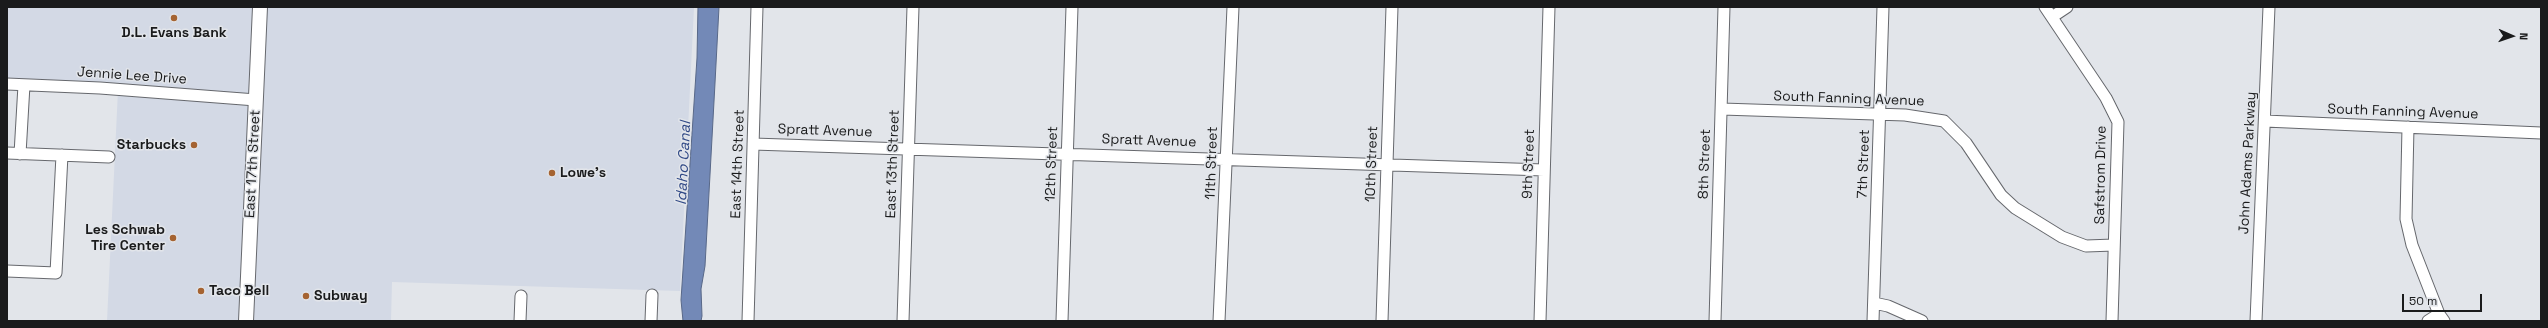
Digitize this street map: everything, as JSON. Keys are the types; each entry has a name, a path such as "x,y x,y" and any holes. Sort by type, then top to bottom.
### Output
{"main road":[{"name":"East 17th Street","path":"246,321 260,7"}],"street":[{"name":"East 14th Street","path":"748,321 757,7"},
{"name":"East 13th Street","path":"903,321 913,7"},
{"name":"12th Street","path":"1062,321 1072,7"},
{"name":"11th Street","path":"1219,321 1228,159 1233,7"},
{"name":"10th Street","path":"1382,321 1392,7"},
{"name":"9th Street","path":"1540,321 1549,7"},
{"name":"8th Street","path":"1715,321 1724,7"},
{"name":"7th Street","path":"1873,321 1883,7"},
{"name":"Safstrom Drive","path":"2045,7 2106,98 2118,122 2112,321"},
{"path":"2052,17 2067,7"},
{"name":"John Adams Parkway","path":"2256,321 2269,7"},
{"name":"Jennie Lee Drive","path":"7,84 256,100"},
{"path":"20,154 24,85"},
{"name":"South Fanning Avenue","path":"1722,109 1880,115 1935,118 1944,121 1966,143 2001,196 2015,208 2062,237 2086,246 2114,245"},
{"name":"South Fanning Avenue","path":"2264,121 2541,133"},
{"path":"2408,127 2406,219 2412,245 2442,318 2428,321"},
{"name":"Spratt Avenue","path":"753,144 1544,170"},
{"path":"7,153 109,157"},
{"path":"7,271 56,273 62,155"},
{"path":"651,321 652,295"},
{"path":"520,321 521,296"},
{"path":"1874,303 1888,306 1922,321"}],"shaded area":[{"path":"7,7 694,7 680,291 392,282 391,321 107,321 118,90 7,84"}],"water":[{"name":"Idaho Canal","path":"698,7 719,7 705,266 701,289 702,316 701,321 683,321 681,300 697,58"}],"place":[{"name":"D.L. Evans Bank","path":"174,18"},
{"name":"Starbucks","path":"194,145"},
{"name":"Lowe's","path":"552,173"},
{"name":"Les Schwab Tire Center","path":"173,238"},
{"name":"Taco Bell","path":"201,291"},
{"name":"Subway","path":"306,296"}]}
